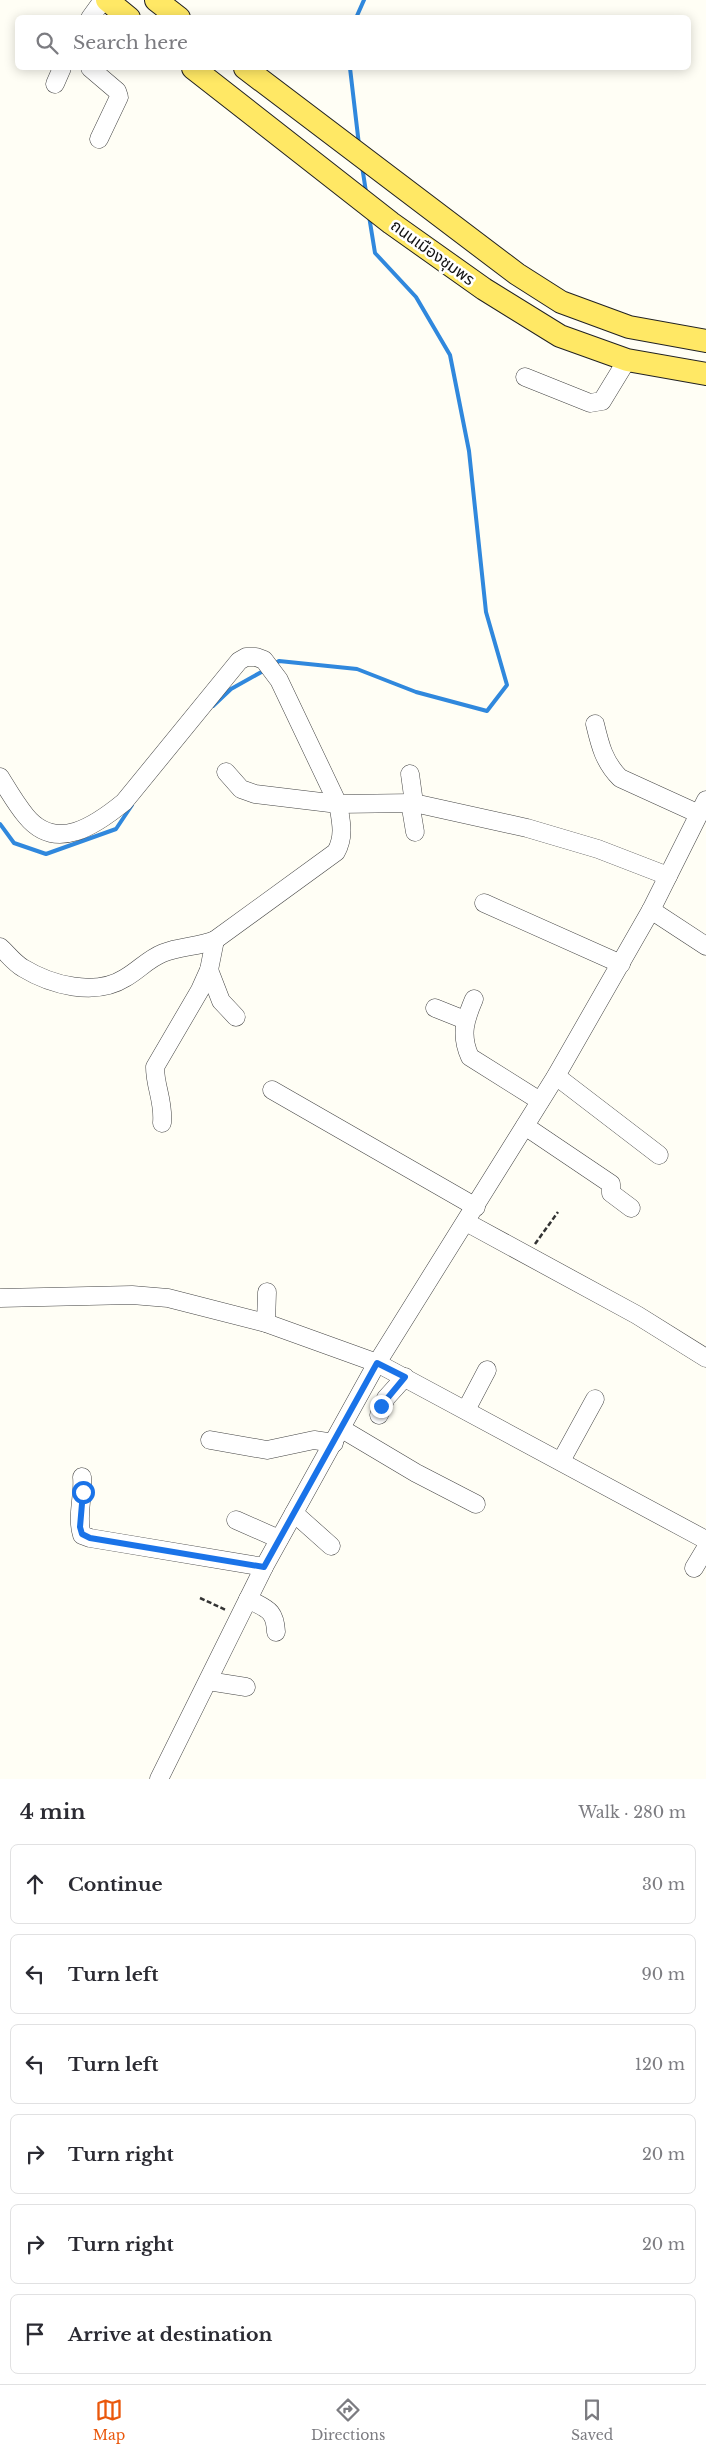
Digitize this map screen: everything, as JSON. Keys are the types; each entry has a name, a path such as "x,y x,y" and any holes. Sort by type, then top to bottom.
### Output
{"main road":[{"path":"105,0 125,15"},
{"path":"156,0 175,15"},
{"name":"ถนนเมืองชุมพร","path":"196,70 391,223 484,289 560,336 627,360 706,374"},
{"name":"ถนนเมืองชุมพร","path":"248,70 517,274 561,302 629,327 706,341"}],"street":[{"path":"92,15 105,0"},
{"path":"55,84 61,70"},
{"path":"92,70 117,91 119,97 99,139"},
{"path":"526,377 590,403 602,401 627,360"},
{"path":"0,777 26,817 44,832 56,834 80,831 101,821 124,802 238,661 246,657 256,657 264,660 278,680 338,804 342,830 341,843 336,852 215,940 204,945 169,950 148,959 125,979 109,985 92,988 66,986 22,968 0,947"},
{"path":"159,1779 264,1567 377,1363 476,1207 622,964 702,807 620,778 610,768 602,754 595,724"},
{"path":"226,772 241,789 255,794 338,804 412,802 545,834 598,849 668,876"},
{"path":"410,774 415,832"},
{"path":"484,903 622,964"},
{"path":"651,910 706,946"},
{"path":"162,1123 164,1108 155,1076 155,1067 210,970 215,940"},
{"path":"210,970 221,1001 236,1017"},
{"path":"474,999 465,1020 464,1045 470,1057 540,1101"},
{"path":"435,1008 465,1020"},
{"path":"556,1076 659,1155"},
{"path":"272,1090 476,1207"},
{"path":"525,1126 611,1184 610,1193 631,1208"},
{"path":"466,1222 637,1315 706,1358"},
{"path":"266,1323 267,1292"},
{"path":"0,1298 132,1294 168,1298 266,1323 377,1363 706,1540"},
{"path":"466,1410 486,1370"},
{"path":"379,1415 386,1398 405,1377"},
{"path":"561,1461 594,1399"},
{"path":"210,1440 267,1450 338,1436 476,1504"},
{"path":"82,1477 83,1492 80,1527 82,1534 90,1538 264,1567"},
{"path":"294,1513 331,1546"},
{"path":"236,1520 279,1539"},
{"path":"694,1568 706,1548"},
{"path":"248,1599 272,1611 276,1620 276,1632"},
{"path":"208,1681 246,1687"}],"path":[{"path":"526,1255 558,1212"},
{"path":"200,1598 210,1604 240,1615"}],"waterway":[{"path":"357,15 364,0"},
{"path":"350,70 359,145"},
{"path":"362,166 366,192"},
{"path":"273,665 279,661 357,669 416,692 487,711 507,685 486,612 469,451 450,355 416,297 375,253 369,216"},
{"path":"213,706 231,689 265,670"},
{"path":"0,824 14,843 46,854 116,829 132,805"}],"route":[{"path":"83,1492 80,1527 82,1534 90,1538 264,1567 377,1363 405,1377 381,1406"}]}
